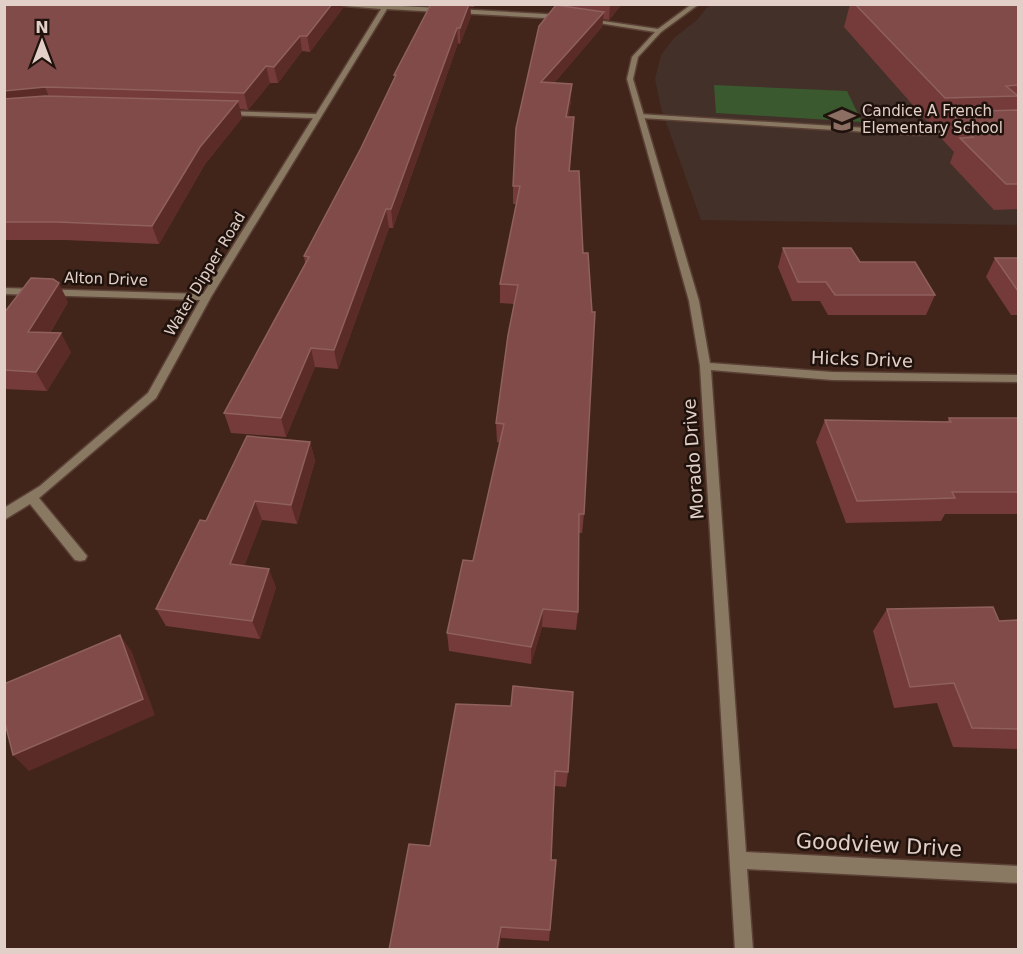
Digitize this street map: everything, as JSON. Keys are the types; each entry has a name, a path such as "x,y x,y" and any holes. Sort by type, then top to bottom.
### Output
{"street":[{"path":"324,4 554,16 659,31"},
{"name":"Morado Drive","path":"696,4 659,31 635,57 630,79 694,301 705,366 744,950"},
{"name":"Water Dipper Road","path":"4,515 31,497 152,395 206,297 385,7"},
{"path":"215,113 319,116"},
{"path":"642,116 915,133 973,131"},
{"name":"Alton Drive","path":"4,291 206,297"},
{"name":"Hicks Drive","path":"705,366 832,376 1018,378"},
{"path":"31,497 80,556"},
{"name":"Goodview Drive","path":"737,860 1018,874"}],"shaded area":[{"name":"Candice A French Elementary School","path":"709,5 1018,5 1018,225 701,220 661,108 655,79 661,55 674,38 697,20"}],"green space":[{"path":"714,85 847,91 862,122 716,113"}],"building":[{"path":"4,4 332,4 307,36 300,36 274,67 266,66 244,93 45,87 4,91"},
{"path":"431,4 469,4 460,28 457,28 391,209 386,209 334,350 311,348 281,418 224,413 309,257 304,256 361,148 396,75 394,75"},
{"path":"855,4 1018,4 1018,85 1006,86 1018,96 945,98"},
{"path":"556,5 604,12 541,82 572,84 566,117 574,117 569,171 579,171 583,253 588,253 592,312 595,312 584,514 579,514 578,612 543,609 531,647 447,633 463,560 473,561 504,424 496,423 508,335 518,285 500,284 520,186 513,186 516,128 539,26"},
{"path":"45,96 238,101 200,147 152,226 4,222 4,99"},
{"path":"1018,110 1018,184 1006,184 960,138 973,137 950,112"},
{"path":"783,248 851,248 860,262 915,262 935,295 835,295 826,282 798,282"},
{"path":"995,258 1018,258 1018,291"},
{"path":"31,278 53,279 59,283 28,332 61,333 36,372 4,370 4,313"},
{"path":"949,418 1018,418 1018,492 952,492 955,498 857,501 825,420 951,422"},
{"path":"247,436 310,442 291,505 255,501 230,564 269,569 252,621 156,609 200,520 206,521"},
{"path":"993,607 999,621 1018,620 1018,729 972,728 954,683 910,687 887,609"},
{"path":"120,635 143,699 13,755 4,719 4,684"},
{"path":"513,686 573,692 568,772 555,771 551,860 556,860 550,930 501,927 497,950 389,950 409,844 430,846 456,704 511,706"}],"place":[{"name":"Candice A French Elementary School","path":"842,120"}]}
